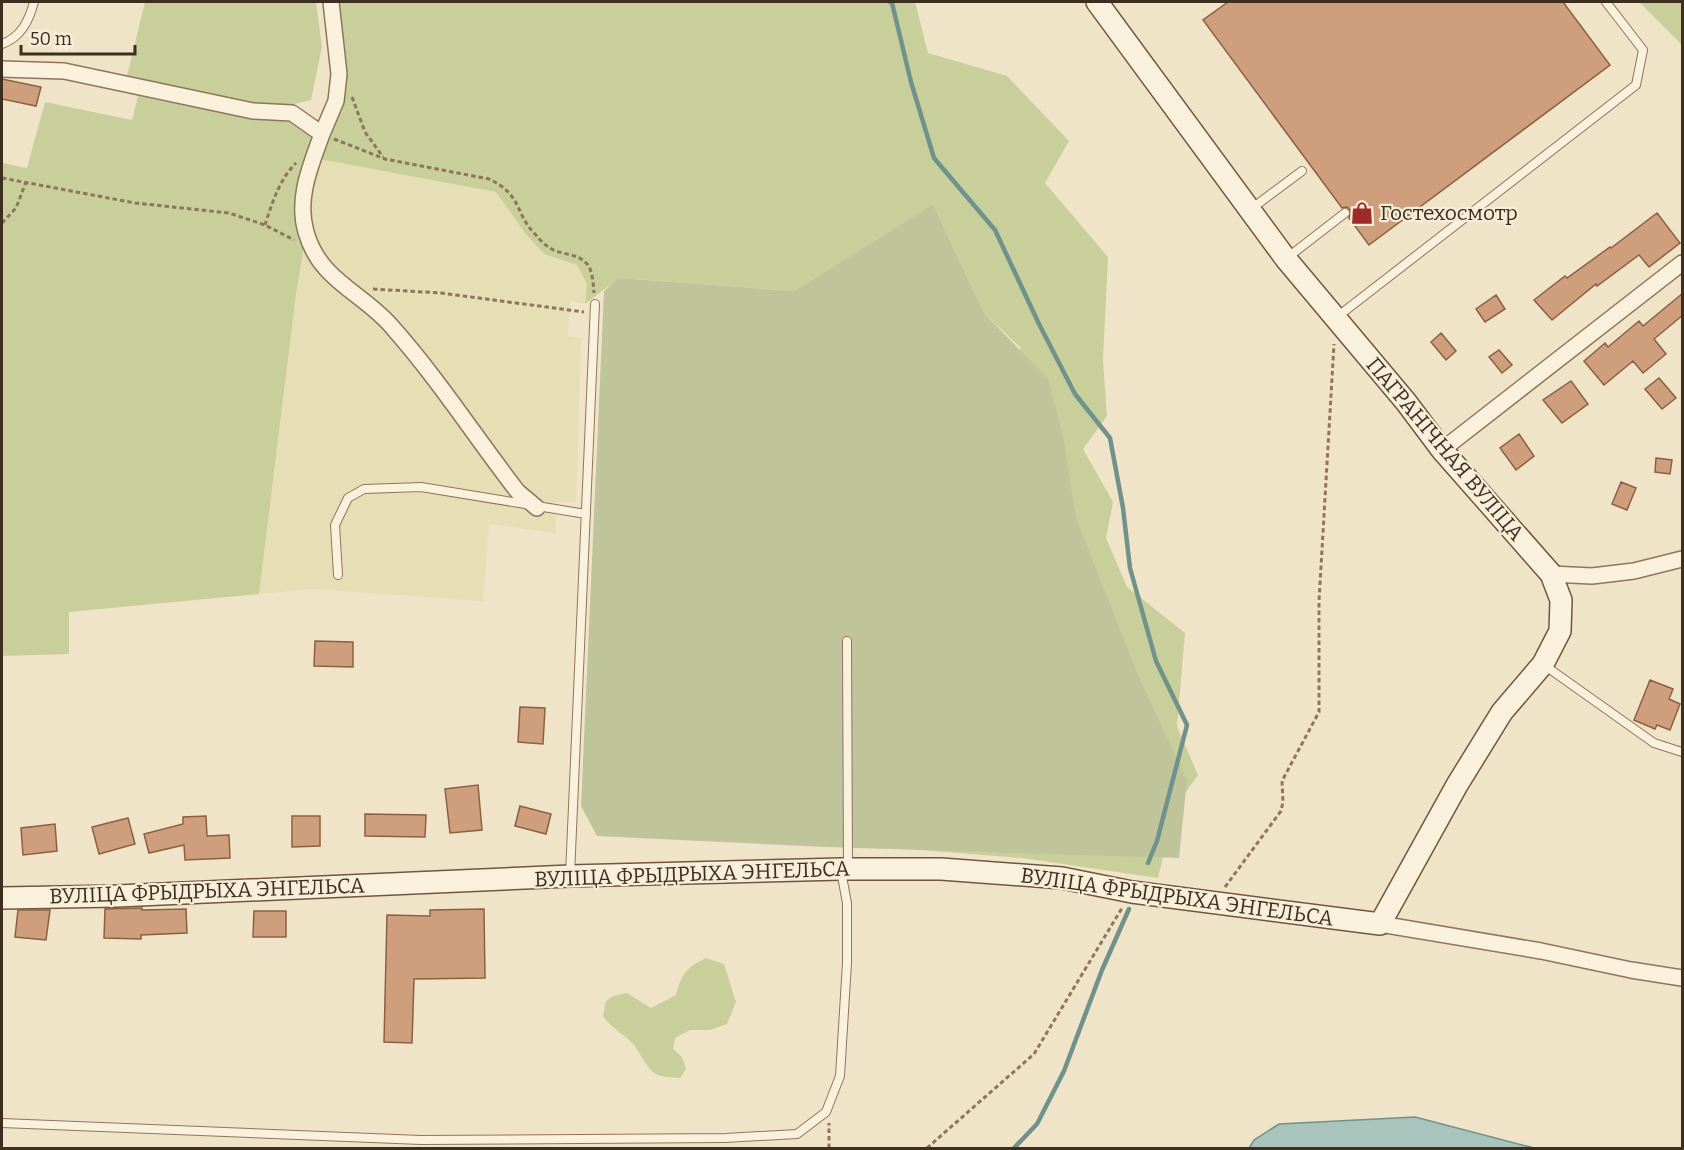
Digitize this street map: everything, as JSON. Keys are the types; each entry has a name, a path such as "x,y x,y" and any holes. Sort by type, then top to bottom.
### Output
{"street":[{"path":"331,2 339,68 336,100 307,176 302,212 306,232 313,249 331,276 391,325 431,372 518,492 537,508"},
{"name":"ПАГРАНІЧНАЯ ВУЛІЦА","path":"1097,2 1286,259 1406,402 1442,450 1551,574 1561,600 1560,631 1543,664 1502,712 1457,785 1380,924"},
{"path":"2,69 64,71 253,111 292,113 322,134"},
{"path":"1442,450 1683,263"},
{"path":"1551,574 1592,576 1634,571 1683,559"},
{"name":"ВУЛІЦА ФРЫДРЫХА ЭНГЕЛЬСА","path":"2,898 129,895 570,876 844,869 941,870 1062,878 1132,892 1380,924"},
{"path":"1380,924 1531,949 1631,970 1683,978"}],"lane":[{"path":"2,44 13,40 30,19 33,2"},
{"path":"1336,318 1636,85 1643,50 1606,2"},
{"path":"1250,210 1302,171"},
{"path":"1286,259 1345,213"},
{"path":"570,876 595,304"},
{"path":"338,575 335,525 348,498 364,489 421,487 537,508 586,514"},
{"path":"2,1124 421,1140 725,1138 797,1134 826,1112 840,1076 848,903 844,869 846,641"},
{"path":"1543,664 1654,743 1683,752"}],"path":[{"path":"339,68 365,132 385,159"},
{"path":"322,134 385,159 489,179 507,189 515,198 534,233 551,249 575,256 589,267 595,304"},
{"path":"265,225 274,196 288,171 302,156"},
{"path":"2,178 135,203 229,213 265,225 313,249"},
{"path":"2,223 16,208 26,182"},
{"path":"344,287 441,293 595,313"},
{"path":"1213,903 1281,812 1282,781 1319,712 1319,601 1336,318"},
{"path":"927,1149 1034,1054 1132,892"},
{"path":"826,1112 830,1124 829,1149"}],"shaded area":[{"path":"319,159 496,192 525,233 544,254 577,265 587,284 585,304 570,301 568,336 581,338 576,502 555,502 556,533 489,524 483,601 311,589 259,594 296,294"}],"green space":[{"path":"145,2 316,2 322,47 311,100 286,106 249,105 127,76"},
{"path":"331,2 915,2 928,53 1007,76 1069,141 1045,183 1108,257 1103,360 1107,416 1083,449 1113,502 1106,538 1127,587 1185,633 1177,726 1198,775 1175,807 1158,878 1022,858 718,834 996,381 1021,348 984,313 933,204 794,291 619,278 585,304 587,284 577,265 544,254 525,233 496,192 319,159 296,294 259,594 69,612 69,654 2,656 2,163 27,168 45,102 132,120 138,96 250,118 328,120 337,57"},
{"path":"1639,2 1682,2 1682,45"},
{"path":"933,204 984,313 1048,379 1063,436 1076,518 1137,673 1187,780 1179,858 826,847 597,836 581,806 604,291 618,278 794,291"},
{"path":"706,958 724,964 736,1002 727,1024 710,1030 690,1030 675,1038 673,1049 682,1057 686,1069 680,1078 659,1075 648,1066 634,1045 603,1016 606,1001 613,996 627,993 651,1008 676,995 680,981 686,972"}],"water":[{"path":"1415,1117 1534,1148 1249,1148 1254,1140 1279,1124"}],"building":[{"path":"1228,2 1563,2 1610,65 1369,245 1349,218 1350,210 1347,207 1342,208 1203,20"},
{"path":"2,79 41,87 36,106 2,99"},
{"path":"1657,213 1680,243 1649,267 1639,255 1597,286 1596,284 1552,320 1534,300 1565,276 1567,278 1611,248"},
{"path":"1683,293 1683,315 1654,339 1666,354 1643,373 1633,361 1604,385 1584,361 1605,343 1608,347 1639,321 1643,326"},
{"path":"1496,295 1505,309 1485,322 1476,309"},
{"path":"1441,333 1456,351 1446,360 1431,342"},
{"path":"1499,350 1512,365 1502,373 1489,357"},
{"path":"1659,378 1676,398 1662,409 1645,389"},
{"path":"1571,381 1588,404 1562,423 1543,400"},
{"path":"1519,434 1534,456 1516,470 1500,448"},
{"path":"1656,458 1672,460 1670,474 1655,472"},
{"path":"1621,482 1636,488 1627,510 1612,504"},
{"path":"315,641 353,642 353,667 314,666"},
{"path":"1650,680 1673,689 1669,699 1680,704 1670,730 1657,725 1655,729 1634,720"},
{"path":"520,707 545,708 543,744 518,742"},
{"path":"478,785 482,830 450,833 445,789"},
{"path":"520,806 551,814 546,834 515,826"},
{"path":"365,814 426,815 425,837 365,836"},
{"path":"206,816 207,836 229,835 230,858 185,860 184,845 149,853 144,834 183,824 183,817"},
{"path":"292,816 320,816 320,846 292,847"},
{"path":"128,818 135,844 99,854 92,827"},
{"path":"55,824 57,851 23,855 21,828"},
{"path":"142,908 142,910 186,909 187,933 141,935 141,939 104,938 105,909"},
{"path":"484,909 485,978 414,979 412,1043 384,1042 387,915 430,916 430,910"},
{"path":"18,910 50,910 46,940 15,937"},
{"path":"254,911 286,911 286,937 253,937"}],"waterway":[{"path":"890,2 934,158 995,230 1075,394 1110,438 1123,508 1130,568 1156,661 1187,725 1157,841 1148,863"},
{"path":"1014,1148 1037,1124 1064,1071 1102,970 1129,909"}],"place":[{"name":"Гостехосмотр","path":"1362,213"}]}
